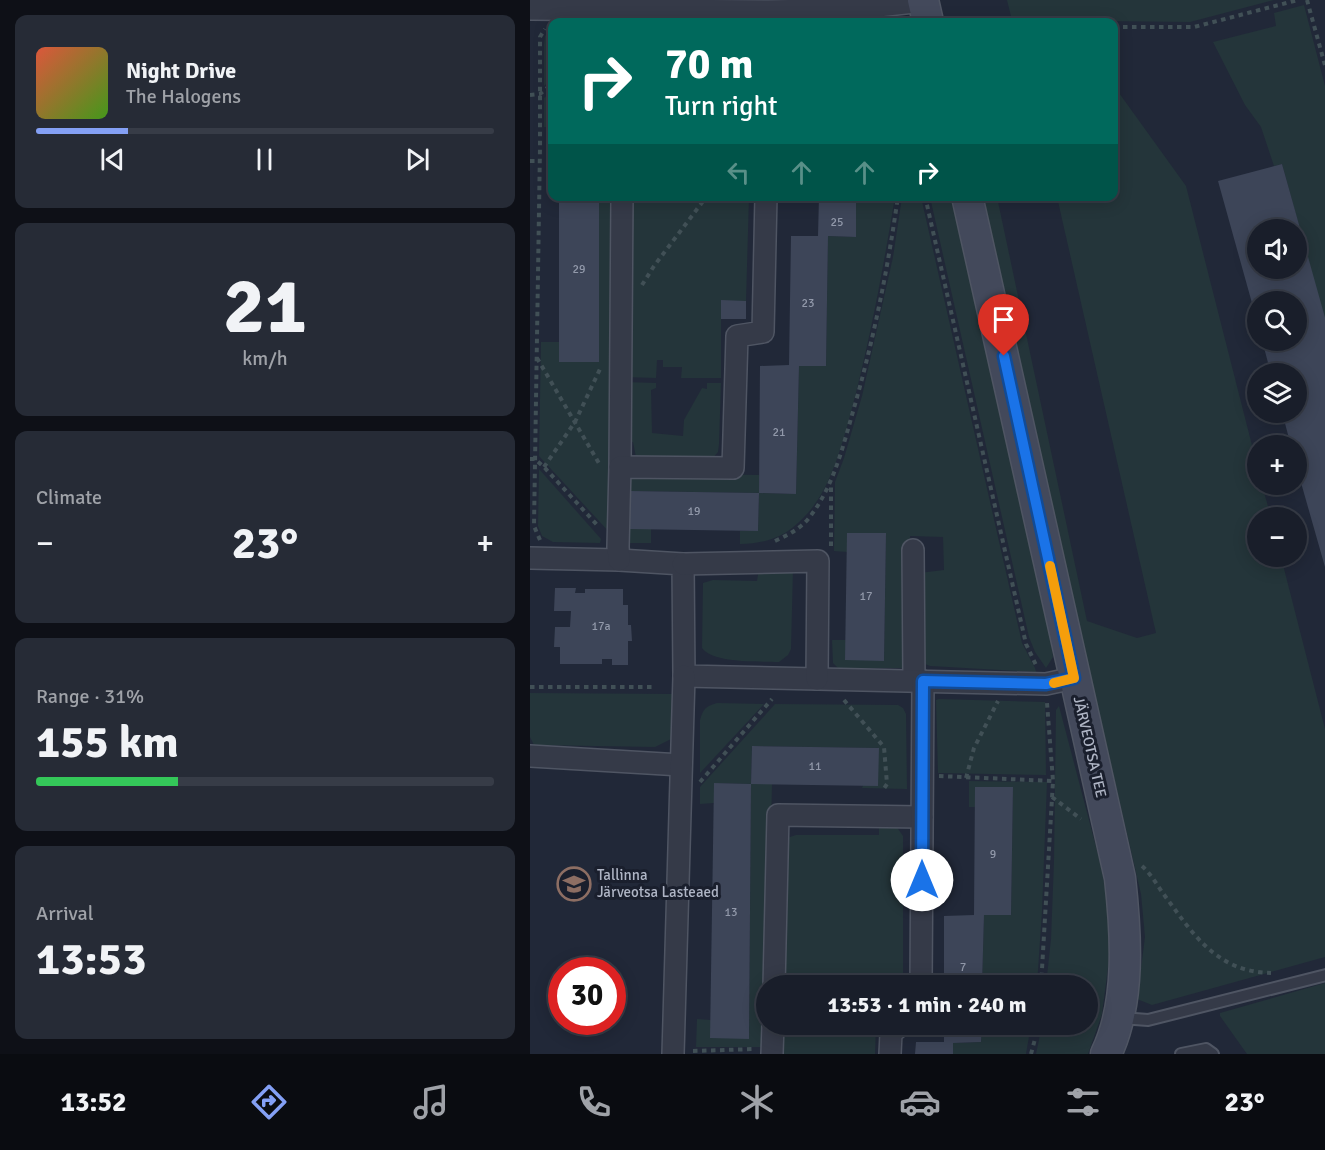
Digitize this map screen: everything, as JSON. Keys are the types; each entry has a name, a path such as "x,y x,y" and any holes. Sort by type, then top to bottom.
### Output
{"main road":[{"name":"JÄRVEOTSA TEE","path":"968,201 1015,402 1060,681 1112,843 1120,878 1125,925 1123,981 1117,1018 1106,1054"}],"street":[{"path":"530,9 662,5 769,17 851,9 924,8"},
{"path":"618,554 622,201"},
{"path":"620,467 733,468 737,336 762,332 766,201"},
{"path":"536,550 618,554 683,564 818,561 824,679"},
{"path":"913,550 922,816 921,975"},
{"path":"673,1054 688,771 683,564"},
{"path":"684,676 918,681 1060,681"},
{"path":"530,756 688,771"},
{"path":"774,975 778,815 922,816"},
{"path":"768,1052 771,1035"},
{"path":"890,1054 891,1035"}],"lane":[{"path":"1117,1018 1148,1020 1325,975"},
{"path":"1181,1054 1206,1049 1213,1054"}],"path":[{"path":"1118,27 1194,27 1298,0"},
{"path":"1307,0 1325,69"},
{"path":"536,550 532,459 537,357 540,37 547,26"},
{"path":"530,95 540,94 548,87"},
{"path":"530,160 540,161"},
{"path":"770,544 793,532 808,520 831,482 865,368 883,291 897,201"},
{"path":"926,201 1026,644 1060,681 1042,975"},
{"path":"537,357 620,498"},
{"path":"532,459 618,554"},
{"path":"831,482 831,552"},
{"path":"824,679 831,699 856,700"},
{"path":"530,687 655,687"},
{"path":"966,777 974,748 1001,697 990,696"},
{"path":"688,771 696,787 772,699 762,699"},
{"path":"844,700 884,747 887,784 883,790"},
{"path":"934,776 1053,781"},
{"path":"1052,797 1145,868 1198,941 1224,961 1254,972 1278,973"},
{"path":"1031,1054 1036,1035"},
{"path":"693,1054 693,1051 768,1052"}],"shaded area":[{"path":"1007,0 1274,0 1190,22 1118,21 1118,18 1012,18"},
{"path":"1304,5 1325,86 1325,321 1307,255 1307,219 1297,219 1282,164 1274,166 1261,127 1245,105 1213,42 1276,26 1274,13"},
{"path":"548,33 548,82 544,86 544,44"},
{"path":"1118,92 1186,186 1249,435 1247,435 1247,495 1265,495 1268,507 1247,507 1247,567 1284,567 1325,729 1325,957 1152,1005 1137,999 1145,937 1141,894 980,201 998,201 1087,621 1137,638 1156,633 1058,201 1118,201"},
{"path":"548,94 548,127 544,127 544,98"},
{"path":"599,201 616,201 611,534 539,456 541,342 559,342 599,361"},
{"path":"625,201 749,201 746,301 721,301 721,378 681,378 682,367 663,367 663,360 657,360 656,378 624,377"},
{"path":"856,201 894,201 864,359 844,439 834,467 814,506 791,529 776,538 740,544 740,531 758,531 759,493 796,494 799,366 826,366 828,236 856,237"},
{"path":"901,201 922,201 1022,643 1036,672 930,666 923,663 919,573 944,570 943,537 910,536 908,661 904,668 838,668 833,663 832,640 846,640 846,660 884,660 886,534 847,533 847,552 834,551 835,482 862,396 893,257"},
{"path":"931,201 957,201 1044,583 1053,657 1046,668 1035,652 1029,637"},
{"path":"624,382 656,383 656,388 651,390 652,433 683,436 684,420 702,388 707,389 707,383 721,383 718,452 710,461 636,457 633,442 624,442"},
{"path":"539,469 601,539 600,543 553,542 542,536 538,526"},
{"path":"635,473 759,475 759,493 631,491 651,529 651,543 625,543 628,477"},
{"path":"759,569 793,569 791,649 788,655 779,662 761,662 738,661 716,657 708,653 702,648 703,583 713,580 757,581"},
{"path":"530,693 674,694 675,724 671,739 655,747 534,745 530,737"},
{"path":"936,700 1045,702 1046,775 938,773"},
{"path":"717,703 764,704 700,773 700,720 705,708"},
{"path":"775,704 898,705 906,714 907,789 862,788 878,748 752,746 751,784 714,783 714,803 700,804 700,787"},
{"path":"1059,706 1100,862 1110,911 1109,960 1102,1014 1098,1025 1098,975 1047,975 1054,861 1056,710"},
{"path":"969,781 1047,782 1038,975 982,975 984,915 1011,914 1013,788 975,787 975,807 969,807"},
{"path":"751,784 772,784 768,975 756,975 756,1035 766,1035 766,1047 696,1047 697,1019 711,1020 711,1038 749,1038"},
{"path":"879,826 896,826 903,836 903,975 778,975 784,841 796,835 879,835"},
{"path":"1325,983 1325,1054 1247,1054 1220,1016 1220,1013"},
{"path":"777,1035 876,1035 875,1054 776,1054"},
{"path":"981,1035 1029,1035 1026,1054 953,1054 953,1043 981,1042"},
{"path":"1040,1035 1095,1035 1088,1054 1036,1054"}],"building":[{"path":"1282,164 1297,219 1247,219 1247,279 1307,279 1307,253 1326,321 1325,567 1305,495 1307,495 1307,435 1288,435 1285,423 1307,423 1307,363 1268,363 1265,351 1307,351 1307,291 1249,291 1218,181"},
{"path":"559,201 599,201 599,362 559,362"},
{"path":"819,201 856,201 856,237 828,236 826,366 799,366 796,494 759,493 760,366 789,365 791,236 818,236"},
{"path":"721,300 746,301 746,319 721,319"},
{"path":"630,491 759,493 758,531 629,529"},
{"path":"847,533 886,533 884,661 845,660"},
{"path":"555,588 576,588 575,593 585,593 585,589 623,589 623,605 628,605 628,625 631,625 632,641 628,641 628,665 612,665 612,659 602,659 602,664 560,664 560,647 554,647 555,627 570,627 571,611 554,611"},
{"path":"752,746 879,748 878,786 751,784"},
{"path":"714,783 751,784 749,1039 710,1038"},
{"path":"975,787 1013,787 1011,915 984,915 982,975 944,975 944,916 974,915"},
{"path":"944,1035 981,1035 981,1042 953,1043 953,1054 915,1054 916,1042 944,1042"}],"slow traffic":[{"path":"1050,566 1074,678 1054,683"}],"place":[{"name":"Tallinna Järveotsa Lasteaed","path":"574,884"}],"route":[{"path":"922,880 923,681 1046,684 1074,678 1004,356"}]}
